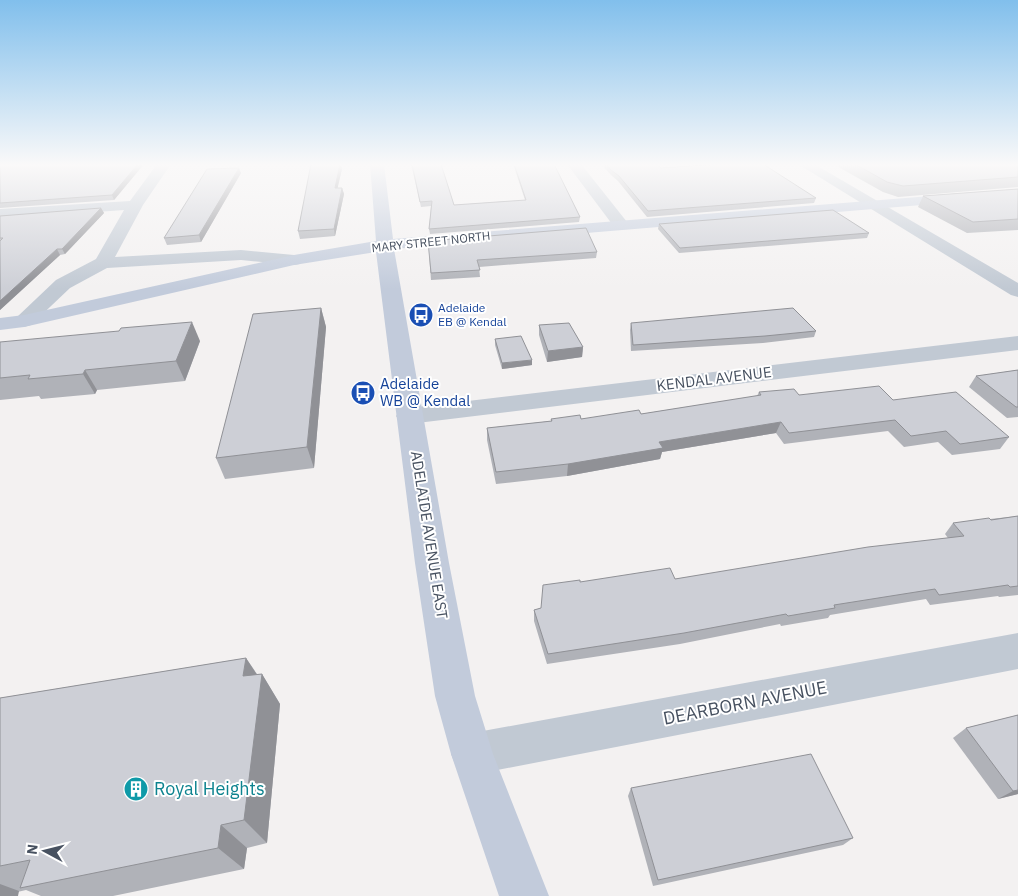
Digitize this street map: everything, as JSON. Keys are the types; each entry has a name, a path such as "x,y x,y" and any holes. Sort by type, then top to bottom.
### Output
{"street":[{"path":"0,214 122,206"},
{"path":"24,321 63,284 103,263 134,206"},
{"name":"ADELAIDE AVENUE EAST","path":"381,206 384,245 409,416 455,696 472,754 524,896"},
{"path":"606,206 621,225"},
{"path":"875,206 1018,290"},
{"name":"MARY STREET NORTH","path":"0,324 24,321 294,260 384,245 875,206"},
{"name":"MARY STREET NORTH","path":"103,263 241,255 294,260"},
{"name":"KENDAL AVENUE","path":"409,416 1018,343"},
{"name":"DEARBORN AVENUE","path":"472,754 1018,651"}],"building":[{"path":"184,206 216,206 199,235 164,238"},
{"path":"303,206 339,206 334,229 298,231"},
{"path":"431,206 575,206 580,217 429,229"},
{"path":"644,206 715,206 648,211"},
{"path":"942,206 1018,206 1018,219 973,222"},
{"path":"101,208 62,249 57,249 0,301 0,241 3,238 0,238 0,216"},
{"path":"833,210 869,233 680,248 659,224"},
{"path":"586,228 597,252 477,260 480,270 431,273 428,241"},
{"path":"321,308 307,447 216,458 253,314"},
{"path":"793,308 816,331 633,345 631,323"},
{"path":"192,322 176,361 85,370 83,374 28,379 30,375 0,378 0,342"},
{"path":"569,323 583,347 548,351 539,325"},
{"path":"521,336 532,360 502,363 495,339"},
{"path":"1018,370 1018,407 976,376"},
{"path":"879,386 893,400 956,392 1009,437 960,444 946,431 911,436 895,420 789,433 781,422 659,442 663,448 568,464 496,472 487,428 552,421 551,419 580,415 581,419 639,410 641,414 761,395 759,392 794,389 799,395"},
{"path":"1018,516 1018,586 1010,587 1008,585 939,595 935,589 834,605 835,608 788,616 786,614 684,633 548,654 534,610 541,608 543,585 580,580 580,582 670,568 675,579 868,547 964,536 953,523"},
{"name":"Royal Heights","path":"246,658 243,676 262,674 244,820 221,825 218,848 20,888 30,860 0,866 0,698"},
{"path":"1018,715 1018,790 1013,791 966,728"},
{"path":"811,754 853,838 658,880 631,788"}],"place":[{"name":"Adelaide EB @ Kendal","path":"421,315"},
{"name":"Adelaide WB @ Kendal","path":"363,393"},
{"name":"Royal Heights","path":"136,789"}]}
